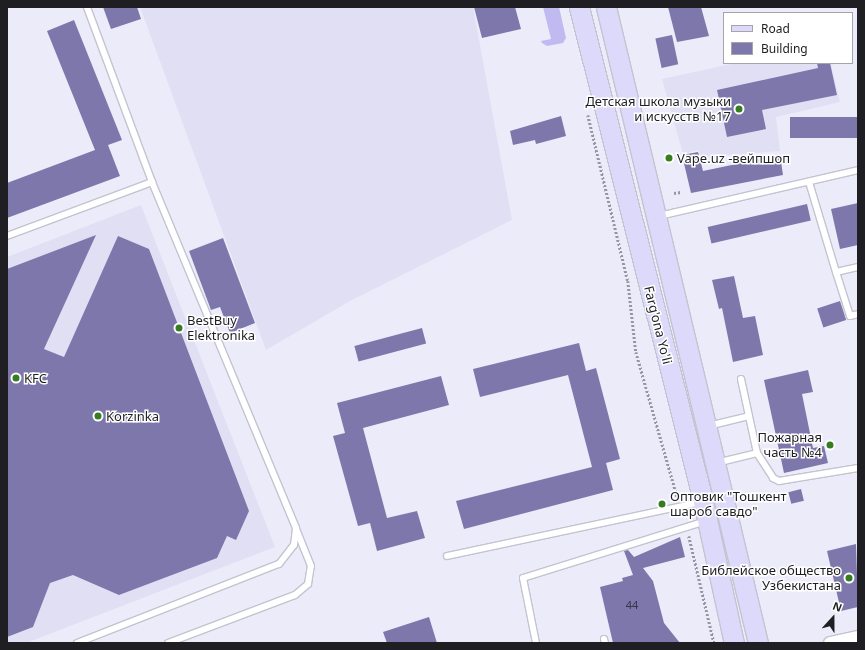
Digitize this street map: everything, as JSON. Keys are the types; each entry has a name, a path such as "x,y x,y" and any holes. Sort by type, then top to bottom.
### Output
{"main road":[{"name":"Farg'ona Yo'li","path":"579,7 703,501 734,643"},
{"name":"Farg'ona Yo'li","path":"606,7 758,643"}],"street":[{"path":"830,643 858,637"}],"lane":[{"path":"87,7 152,182 311,566 308,584 295,595 168,643"},
{"path":"656,216 858,170"},
{"path":"7,236 152,182"},
{"path":"810,182 850,316 858,314"},
{"path":"836,272 858,267"},
{"path":"741,380 757,453 767,473 779,480 858,468"},
{"path":"706,426 749,416"},
{"path":"715,464 757,453"},
{"path":"446,556 681,508 703,501"},
{"path":"536,643 523,578 707,520"},
{"path":"77,643 279,564 294,546 296,528"}],"path":[{"path":"587,109 628,281 636,352 681,508"},
{"path":"674,193 681,192"},
{"path":"686,526 714,643"}],"shaded area":[{"path":"140,7 473,7 512,220 350,301 266,350"},
{"path":"543,7 559,7 566,38 563,43 547,46 542,43 541,41 551,39"},
{"name":"Детская школа музыки и искусств №17","path":"731,64 835,64 831,65 840,102 776,117 780,151 701,157 698,150 683,154 662,79"},
{"path":"141,205 275,547 26,643 7,643 7,257"}],"building":[{"path":"103,7 137,7 141,19 111,29"},
{"path":"474,7 515,7 521,29 482,38"},
{"path":"668,7 701,7 709,36 677,42"},
{"path":"74,20 122,140 108,145 120,176 7,218 7,183 95,150 47,31"},
{"path":"672,35 678,64 662,68 655,39"},
{"path":"817,64 830,64 837,95 762,110 766,129 727,137 717,90 818,68"},
{"path":"561,116 566,136 536,144 535,140 513,145 510,131"},
{"path":"790,117 858,117 858,138 790,138"},
{"path":"698,152 703,171 780,155 783,175 691,193 682,155"},
{"path":"858,203 858,245 840,249 831,209"},
{"path":"807,204 811,221 711,244 708,227"},
{"path":"96,235 44,349 64,357 118,236 149,249 249,511 236,540 227,536 217,558 119,595 73,575 50,583 33,627 7,637 7,269"},
{"path":"223,238 255,323 230,333 220,307 211,310 189,251"},
{"path":"734,276 743,318 755,316 763,355 733,362 722,308 719,309 712,280"},
{"path":"840,301 846,320 823,327 817,308"},
{"path":"422,328 426,343 359,362 354,346"},
{"path":"579,343 586,371 596,368 620,459 606,463 613,490 464,529 456,501 592,467 568,375 480,397 473,369"},
{"path":"808,370 813,392 802,394 813,448 824,446 828,463 784,473 764,380"},
{"path":"441,376 449,405 363,428 387,518 417,511 425,538 377,551 370,523 358,526 333,436 345,433 337,403"},
{"path":"801,489 804,501 791,504 788,492"},
{"path":"680,537 685,557 643,568 653,581 664,623 680,643 613,643 600,587 623,581 622,578 633,575 624,551 628,550 634,557"},
{"path":"856,544 858,607 841,611 827,551"},
{"path":"429,617 437,643 387,643 383,632"}],"place":[{"name":"Детская школа музыки и искусств №17","path":"739,109"},
{"name":"Vape.uz -вейпшоп","path":"669,158"},
{"name":"BestBuy Elektronika","path":"179,328"},
{"name":"KFC","path":"16,378"},
{"name":"Korzinka","path":"98,416"},
{"name":"Пожарная часть №4","path":"830,445"},
{"name":"Оптовик \"Тошкент шароб савдо\"","path":"662,504"},
{"name":"Библейское общество Узбекистана","path":"849,578"}]}
